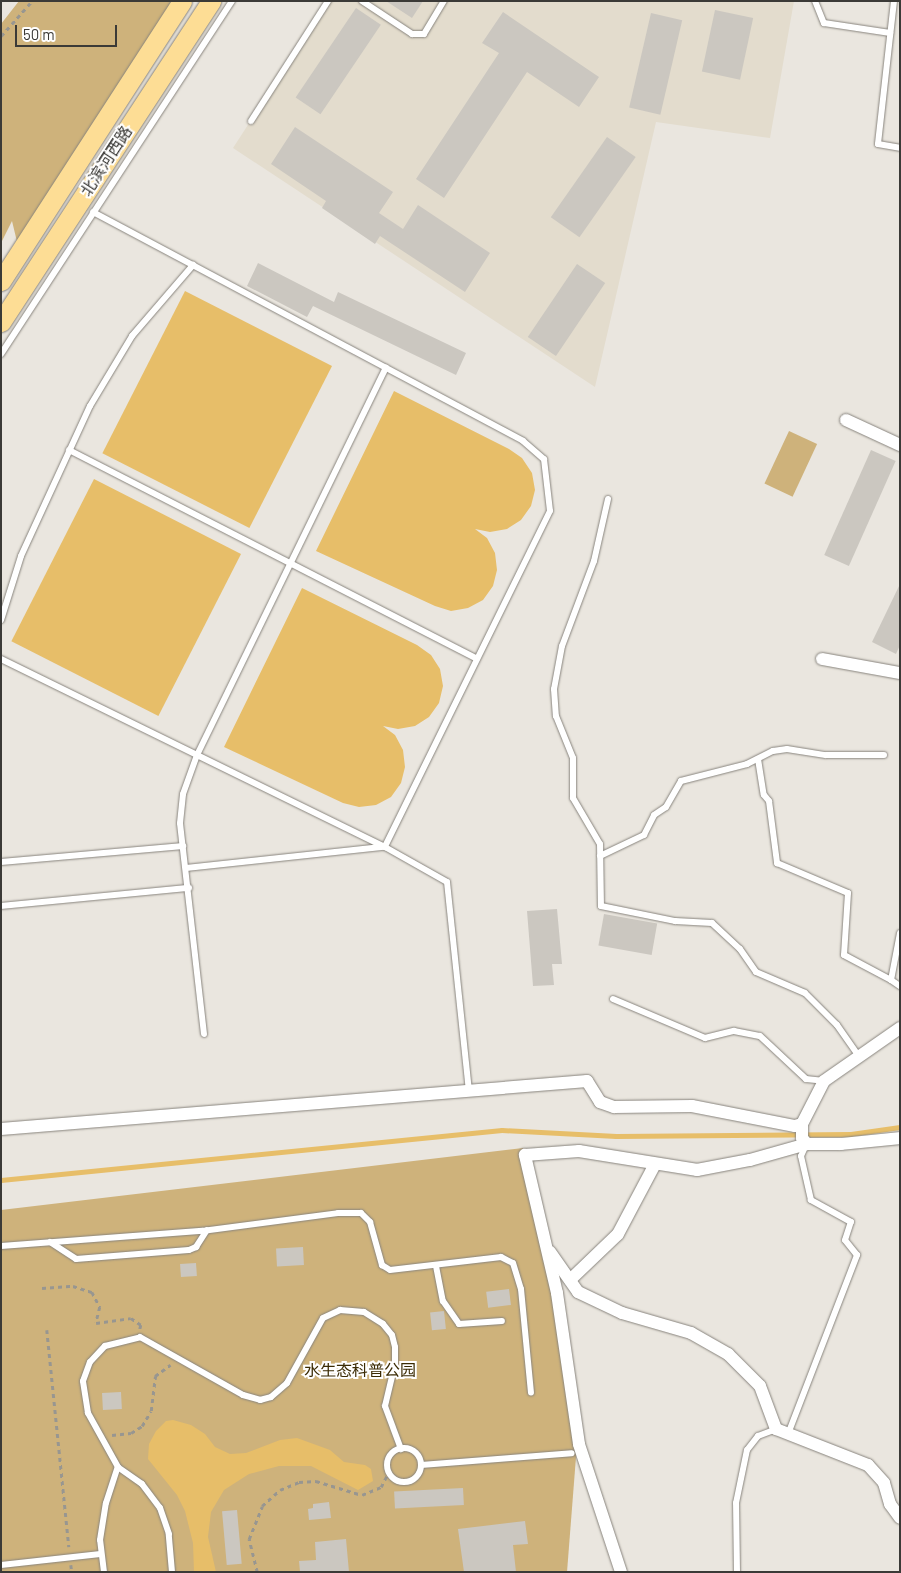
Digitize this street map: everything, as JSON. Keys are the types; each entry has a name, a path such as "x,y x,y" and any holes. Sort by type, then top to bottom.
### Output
{"main road":[{"name":"北滨河西路","path":"1,281 182,1"},
{"name":"北滨河西路","path":"1,322 211,1"}],"street":[{"path":"846,420 900,445"},
{"path":"822,659 900,673"},
{"path":"805,1141 802,1124 824,1081 900,1028"},
{"path":"1,1129 587,1081 600,1102 614,1107 692,1106 795,1126 802,1124"},
{"path":"621,1572 580,1444 557,1293 525,1155 579,1151 697,1170 750,1160 805,1141 841,1144 900,1138"},
{"path":"570,1280 618,1234 655,1164"},
{"path":"546,1246 578,1292 622,1312 691,1334 728,1354 760,1386 776,1429 868,1465 884,1483 890,1504 900,1518"}],"lane":[{"path":"1,354 232,1"},
{"path":"251,121 328,1"},
{"path":"362,1 412,34 424,34 444,1"},
{"path":"815,1 824,23 890,33"},
{"path":"894,1 878,144 900,148"},
{"path":"93,212 523,441 544,459 550,511 385,847"},
{"path":"1,620 21,556 90,406 132,336 193,265"},
{"path":"204,1034 189,888 180,823 183,794 197,755 386,368"},
{"path":"69,450 477,659"},
{"path":"608,500 594,562 562,646 554,689 556,716 573,758 574,798 600,844 601,906 675,921 712,923 740,949 756,972 806,993 837,1025 859,1056"},
{"path":"1,659 385,847 447,882 469,1090"},
{"path":"600,856 644,835 654,815 666,806 681,781 787,749 826,756 884,755"},
{"path":"758,759 764,795 769,801 777,863 848,892 844,955 900,986"},
{"path":"1,862 183,846"},
{"path":"186,868 385,847"},
{"path":"1,906 189,888"},
{"path":"891,980 900,933"},
{"path":"613,998 705,1038 734,1032 760,1036 802,1076 824,1081"},
{"path":"788,1434 857,1255 845,1240 851,1222 811,1200 801,1156 805,1141"},
{"path":"1,1246 207,1230 338,1212 361,1213 370,1222 382,1265 400,1271 501,1257 514,1263 522,1289 531,1393"},
{"path":"50,1242 76,1259 189,1250 196,1247 207,1230"},
{"path":"436,1266 442,1301 459,1324 502,1321"},
{"path":"172,1572 169,1534 160,1508 142,1484 118,1467 88,1413 83,1381 90,1362 105,1346 140,1336 243,1395 260,1400 271,1397 288,1383 323,1318 340,1310 364,1312 383,1324 392,1335 395,1347 395,1364 384,1406 401,1449"},
{"path":"737,1572 736,1504 747,1450 758,1436 776,1429"},
{"path":"401,1449 417,1454 421,1465 418,1475 410,1481 395,1479 389,1471 391,1455 401,1449"},
{"path":"421,1465 572,1453"},
{"path":"104,1572 100,1554 106,1503 118,1467"},
{"path":"1,1565 100,1554"}],"path":[{"path":"1,36 32,1"},
{"path":"42,1288 73,1286 92,1292 100,1307 96,1323 131,1318 141,1325 140,1336"},
{"path":"47,1330 72,1572"},
{"path":"100,1436 138,1430 151,1411 154,1376 164,1368 183,1360"},
{"path":"257,1572 249,1539 262,1506 280,1490 299,1482 316,1481 362,1495 380,1487 389,1471"}],"shaded area":[{"path":"328,1 794,1 770,138 656,122 595,387 233,148"},
{"path":"185,291 332,366 249,528 102,453"},
{"path":"394,391 509,449 522,458 532,473 535,490 531,506 521,520 507,529 490,532 475,529 487,538 495,553 497,570 493,586 483,600 468,608 451,611 435,606 316,551"},
{"path":"94,479 241,554 158,716 11,641"},
{"path":"302,588 417,645 431,655 440,669 443,686 439,703 429,717 415,726 398,729 383,726 395,735 403,750 405,767 401,783 391,797 376,805 359,807 343,803 224,747"},
{"path":"173,1420 191,1425 205,1434 215,1447 230,1454 246,1453 280,1440 297,1438 330,1450 344,1462 365,1465 371,1469 373,1481 358,1490 311,1466 279,1466 249,1474 224,1490 211,1512 208,1537 216,1572 194,1572 193,1543 185,1511 177,1495 148,1459 149,1444 156,1431 166,1421"}],"green space":[{"path":"19,1 182,1 19,250 12,221 1,243 1,24"},
{"path":"789,431 817,444 793,497 764,484"},
{"name":"水生态科普公园","path":"523,1148 554,1294 577,1444 567,1572 1,1572 1,1210"}],"building":[{"path":"386,1 423,1 412,18"},
{"path":"356,8 381,25 320,114 296,98"},
{"path":"715,10 753,18 740,80 702,72"},
{"path":"503,12 599,77 579,107 527,72 444,198 416,179 499,53 482,43"},
{"path":"651,13 682,20 660,115 629,108"},
{"path":"295,127 393,192 379,213 403,229 418,205 490,253 465,292 380,236 375,244 322,208 326,201 271,164"},
{"path":"607,137 636,157 579,237 551,217"},
{"path":"258,263 334,302 338,292 466,353 456,375 313,306 307,317 247,286"},
{"path":"577,264 605,283 556,356 528,337"},
{"path":"871,450 896,461 849,566 824,555"},
{"path":"900,584 900,645 896,654 872,642"},
{"path":"557,909 562,964 552,964 554,985 533,986 527,911"},
{"path":"604,914 657,923 652,955 598,946"},
{"path":"303,1247 304,1265 277,1266 276,1248"},
{"path":"196,1263 197,1276 181,1277 180,1264"},
{"path":"509,1289 511,1305 488,1308 486,1292"},
{"path":"444,1311 446,1329 432,1330 430,1312"},
{"path":"121,1392 122,1409 103,1410 102,1393"},
{"path":"463,1488 464,1505 395,1509 394,1492"},
{"path":"329,1502 331,1518 309,1520 308,1509 313,1508 313,1504"},
{"path":"237,1510 242,1564 227,1565 222,1511"},
{"path":"525,1521 528,1544 513,1545 516,1572 464,1572 458,1529"},
{"path":"346,1539 349,1572 300,1572 299,1561 316,1560 315,1542"}],"waterway":[{"path":"1,1180 502,1130 616,1136 851,1134 900,1127"}]}
